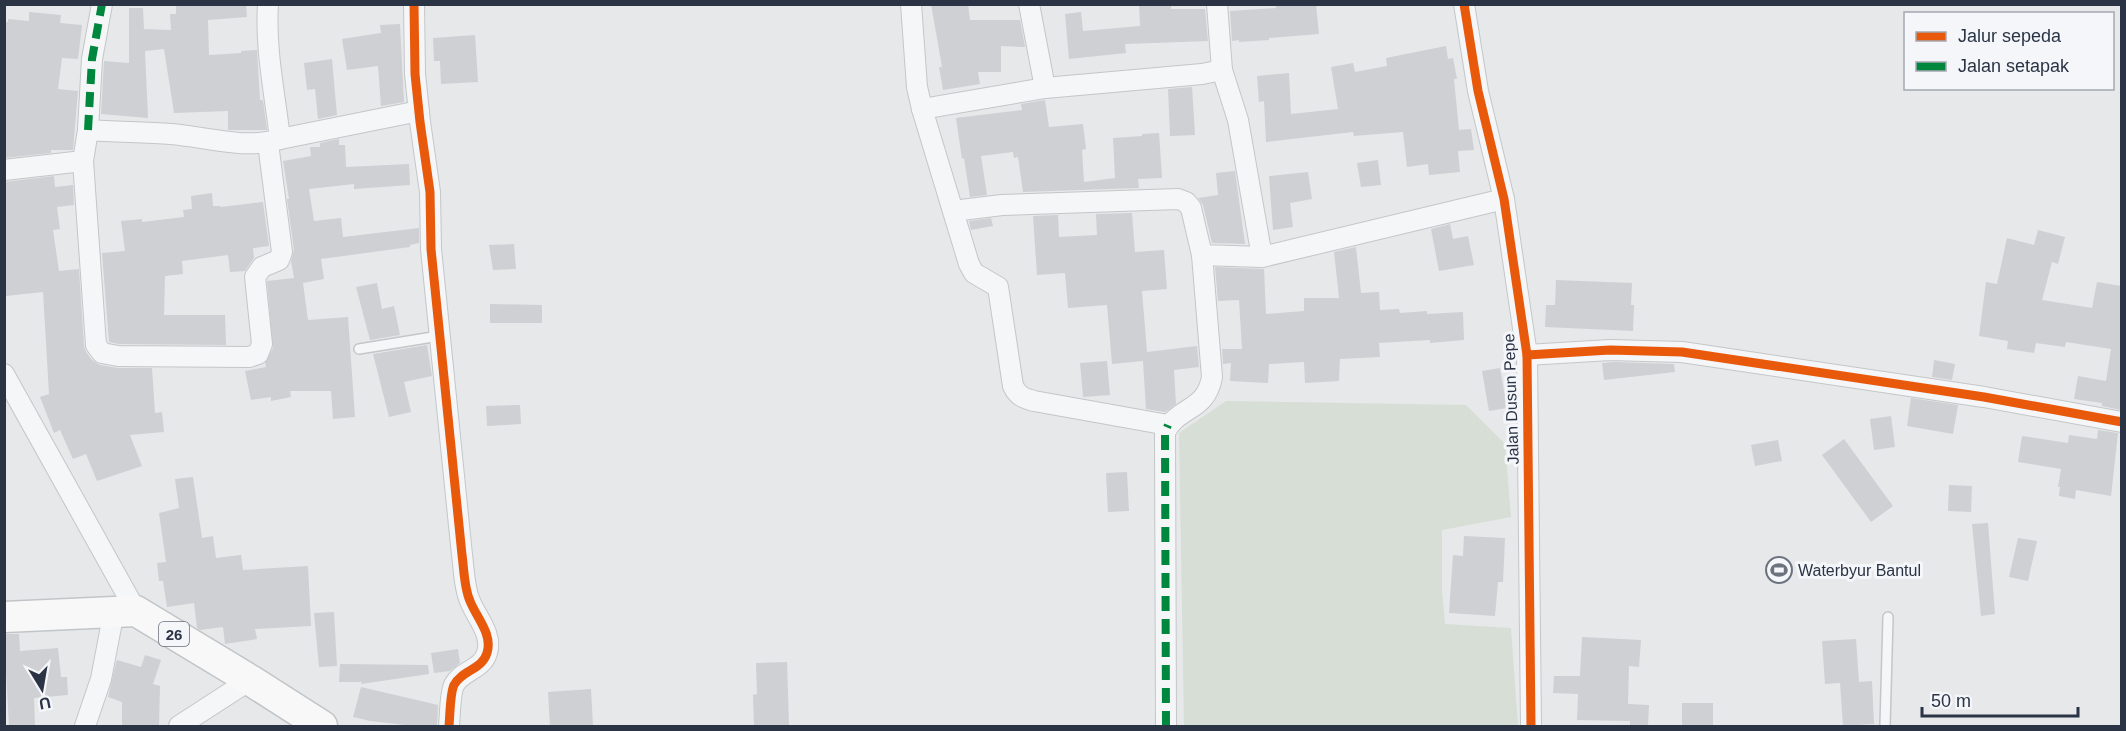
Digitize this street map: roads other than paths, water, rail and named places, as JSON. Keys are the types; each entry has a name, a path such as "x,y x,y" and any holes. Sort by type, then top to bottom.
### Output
{"main road":[{"path":"4,617 125,611"},
{"name":"26","path":"125,611 250,680 309,723"}],"street":[{"path":"102,4 92,59 88,130 83,161 96,345 102,353 118,356 249,357 258,354 262,344 255,277 261,267 279,260 282,252 269,66 268,4"},
{"path":"414,4 415,74 430,192 431,249 462,555 469,601 481,620 487,637 488,651 483,662 461,677 454,686 449,726"},
{"path":"911,4 917,87 922,109 969,264 974,273 998,287 1016,393 1034,401 1168,425"},
{"path":"1029,4 1046,88"},
{"path":"1217,4 1222,70 1239,120 1262,257"},
{"name":"Jalan Dusun Pepe","path":"1464,4 1478,90 1504,199 1527,355 1531,726"},
{"path":"922,109 1046,88 1202,74 1222,70"},
{"path":"88,130 170,134 233,141 274,141 419,111"},
{"path":"4,170 83,161"},
{"path":"953,211 1002,205 1178,199 1186,202 1191,208 1202,255 1212,377 1211,387 1201,402 1168,425 1164,432 1166,726"},
{"path":"1202,255 1262,257 1504,199"},
{"path":"1527,355 1610,350 1682,352 1984,397 2121,422"},
{"path":"4,374 125,611 85,726"},
{"path":"179,726 250,680"}],"lane":[{"path":"359,349 439,336"},
{"path":"1885,726 1888,617"}],"place":[{"name":"Waterbyur Bantul","path":"1779,570"}]}
